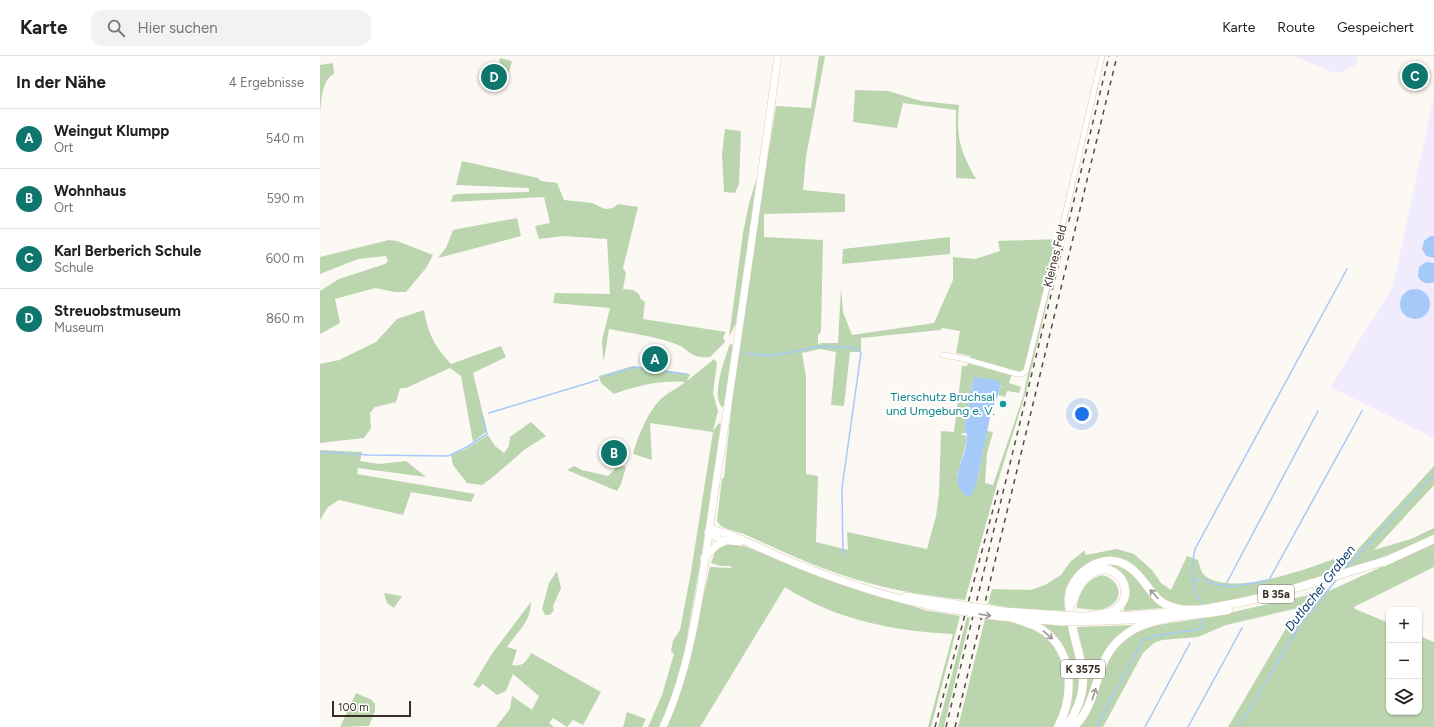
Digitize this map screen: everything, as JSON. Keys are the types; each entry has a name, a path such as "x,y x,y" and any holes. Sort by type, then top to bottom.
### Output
{"main road":[{"path":"663,727 678,690 686,660 709,531 778,56"},
{"name":"B 35a","path":"709,531 716,538 744,542"},
{"name":"B 35a","path":"709,531 734,536 744,542 810,570 886,594 942,605 1002,614 1080,619 1157,619 1193,611"},
{"name":"B 35a","path":"1080,619 1090,616 1193,611 1277,599 1341,581 1365,572 1434,539"},
{"path":"704,558 717,545 726,540"},
{"path":"1070,610 1070,591 1084,570 1096,562 1111,560 1119,562 1137,573 1159,600 1172,606 1193,611"},
{"name":"B 35a","path":"1220,608 1332,578 1389,560"},
{"path":"1070,610 1079,586 1091,573 1103,569 1115,572 1125,585 1125,595 1123,600 1120,605 1111,612 1090,616"},
{"name":"K 3575","path":"1066,727 1078,706 1083,686 1082,664 1070,610"},
{"name":"B 35a","path":"1002,614 1013,618 1062,618"},
{"path":"1013,618 1043,630 1057,644 1066,661 1069,681 1068,691 1064,712 1058,727"},
{"path":"1074,727 1079,722 1092,699 1102,668 1111,648 1131,630 1157,619"}],"street":[{"name":"Kleines Feld","path":"943,355 961,358 1017,374 1022,374 1026,371 1067,207 1102,56"}],"shaded area":[{"path":"1294,56 1357,56 1356,64 1343,72 1332,72"},
{"path":"1434,96 1434,438 1330,387 1393,287"}],"green space":[{"path":"819,56 825,56 806,157 803,190 845,194 845,212 764,214 764,237 823,240 821,332 818,335 818,345 821,343 838,343 841,288 843,312 852,335 934,323 953,280 953,257 975,259 1000,251 998,241 1061,239 1103,56 1105,56 1026,392 997,484 965,600 905,591 853,579 822,568 746,535 726,528 717,521 722,478 724,478 734,384 747,291 776,106 811,108","holes":["942,328 960,331 956,353 970,356 972,360 1017,373 1029,369 1023,397 993,485 985,483 987,453 993,432 987,431 977,481 960,489 957,475 967,440 966,436 960,434 966,433 964,428 974,377 1001,384 998,395 1005,397 1007,391 1019,393 1021,387 1009,383 1012,374 968,363 967,366 962,366 954,432 941,431 939,494 936,516 927,549 847,532 848,550 816,542 818,476 806,474 806,377 802,353 820,349 836,352 831,405 844,406 850,352 861,352 861,338 940,330"]},
{"path":"500,58 512,61 509,72 498,69"},
{"path":"333,63 334,74 326,81 322,93 320,116 320,65"},
{"path":"855,90 888,91 921,101 959,105 958,126 960,144 976,179 956,178 956,110 903,103 897,128 853,122"},
{"path":"725,129 741,131 739,184 735,193 724,192 722,154"},
{"path":"462,161 538,178 541,181 557,183 564,200 592,203 605,209 613,208 618,204 638,207 623,268 626,273 623,289 633,290 639,294 640,298 645,302 643,319 726,332 723,337 725,342 710,357 703,357 693,355 679,345 641,335 609,329 603,359 602,340 610,308 553,303 555,293 610,294 607,239 563,236 539,239 535,226 550,223 544,197 451,202 453,195 459,194 529,192 529,188 456,185"},
{"path":"758,175 736,323 729,337 743,233 749,203"},
{"path":"517,218 521,236 438,258 446,248 453,230"},
{"path":"950,237 950,254 842,264 843,249"},
{"path":"389,240 397,241 433,255 426,268 406,292 395,292 375,288 335,299 340,323 320,334 320,291 339,279 385,264 388,261 386,256 358,259 320,274 320,257"},
{"path":"424,310 430,333 436,346 451,364 501,346 506,357 473,373 487,431 473,442 461,376 450,368 406,388 400,388 396,402 375,407 370,413 371,428 364,438 320,443 320,364 339,360 376,342 397,319"},
{"path":"730,344 733,345 724,406 722,407 719,401 718,385 722,367"},
{"path":"714,359 717,363 713,393 718,411 713,431 719,423 721,424 702,553 685,649 675,690 660,727 648,727 662,695 674,654 671,651 673,641 680,630 691,572 713,432 650,423 652,460 633,454 637,440 648,416 657,403 685,382 649,384 614,394 601,383 599,376 633,366 690,374 687,381"},
{"path":"531,422 546,436 524,450 482,485 467,483 453,465 451,455 466,449 488,435 495,446 504,453 509,446 510,437"},
{"path":"320,450 362,452 360,461 379,464 406,461 426,477 358,468 357,474 475,494 471,502 411,492 403,515 339,500 328,507 320,520"},
{"path":"615,462 626,467 621,484 617,491 567,470 574,466 582,470 608,476 614,470"},
{"path":"1434,466 1434,485 1374,550 1411,539 1434,528 1434,536 1394,553 1334,573 1293,585 1230,600 1208,604 1183,605 1174,604 1162,599 1113,558 1067,587 1064,598 1065,611 1017,609 988,604 992,589 1031,590 1045,585 1061,575 1070,562 1085,550 1085,555 1117,549 1134,554 1152,570 1161,583 1171,590 1187,556 1198,560 1202,572 1208,578 1222,582 1238,583 1255,582 1274,578 1340,557 1347,561"},
{"path":"726,543 744,546 781,561 924,610 960,616 931,727 928,727 953,634 887,627 866,622 824,608 785,587 700,727 666,727 684,679 710,567 732,568 730,566 720,566 711,563 716,549"},
{"path":"1434,543 1434,567 1354,607 1355,609 1386,622 1386,715 1422,715 1422,637 1434,642 1434,727 1228,727 1298,608 1226,625 1198,637 1162,640 1154,643 1143,653 1103,727 1078,727 1109,658 1122,641 1144,627 1211,617 1331,590"},
{"path":"1113,564 1128,571 1163,608 1124,611 1128,600 1129,588 1126,580 1120,572 1111,566"},
{"path":"557,571 561,588 553,606 554,610 550,615 545,615 542,609 549,583"},
{"path":"1101,575 1112,580 1116,584 1118,589 1117,599 1114,603 1104,609 1092,610 1077,608 1081,592 1091,580"},
{"path":"384,593 402,596 394,608 387,603"},
{"path":"531,602 529,615 526,621 507,647 517,650 512,665 524,663 531,653 601,692 583,725 573,720 567,727 553,718 549,723 554,727 496,727 510,709 512,696 532,710 539,696 513,674 506,691 497,695 483,684 479,688 473,685 493,652"},
{"path":"967,617 970,618 944,727 938,727"},
{"path":"985,619 1016,622 1033,627 1042,633 1057,649 1065,669 1066,690 1065,701 1055,727 958,727"},
{"path":"1040,624 1068,626 1074,645 1078,665 1079,685 1074,705 1062,727 1070,697 1071,670 1069,658 1063,646"},
{"path":"1133,625 1118,636 1084,709 1072,724 1086,686 1085,660 1077,627"},
{"path":"356,693 372,700 375,704 375,711 369,726 340,727"},
{"path":"627,712 646,719 642,727 623,727"}],"water":[{"path":"1430,236 1434,236 1434,258 1426,256 1422,249 1424,241"},
{"path":"1426,262 1434,263 1434,282 1431,283 1423,282 1418,276 1419,267"},
{"path":"1415,289 1426,293 1430,304 1426,315 1415,319 1404,315 1400,304 1404,293"},
{"path":"974,377 996,380 1001,384 991,413 977,481 972,494 969,497 961,490 958,482 958,473 966,445 967,436 964,428"}],"waterway":[{"path":"1195,592 1192,581 1195,549 1347,269"},
{"path":"746,353 755,355 773,355 826,346 855,348 861,353 842,488 843,555"},
{"path":"605,376 634,367 686,374"},
{"path":"489,413 598,380"},
{"path":"1225,586 1318,411"},
{"path":"1203,579 1214,584 1233,587 1269,580 1362,411"},
{"path":"320,452 369,455 448,456 467,447 487,434 482,415"},
{"name":"Dutlacher Graben","path":"1345,569 1434,474"},
{"name":"Dutlacher Graben","path":"1239,727 1301,623 1338,578"},
{"path":"1192,582 1199,579"},
{"path":"1196,595 1200,600 1201,607"},
{"path":"1096,727 1143,640 1159,635 1201,629 1202,617"},
{"path":"1188,727 1242,628"},
{"path":"1145,727 1190,643"}],"railway":[{"path":"946,727 1109,56"},
{"path":"955,727 1117,56"},
{"path":"935,727 999,487"}],"place":[{"name":"Karl Berberich Schule","path":"1415,76"},
{"name":"Streuobstmuseum","path":"494,77"},
{"name":"Weingut Klumpp","path":"655,359"},
{"name":"Tierschutz Bruchsal und Umgebung e. V.","path":"1003,404"},
{"name":"Wohnhaus","path":"614,453"}]}
